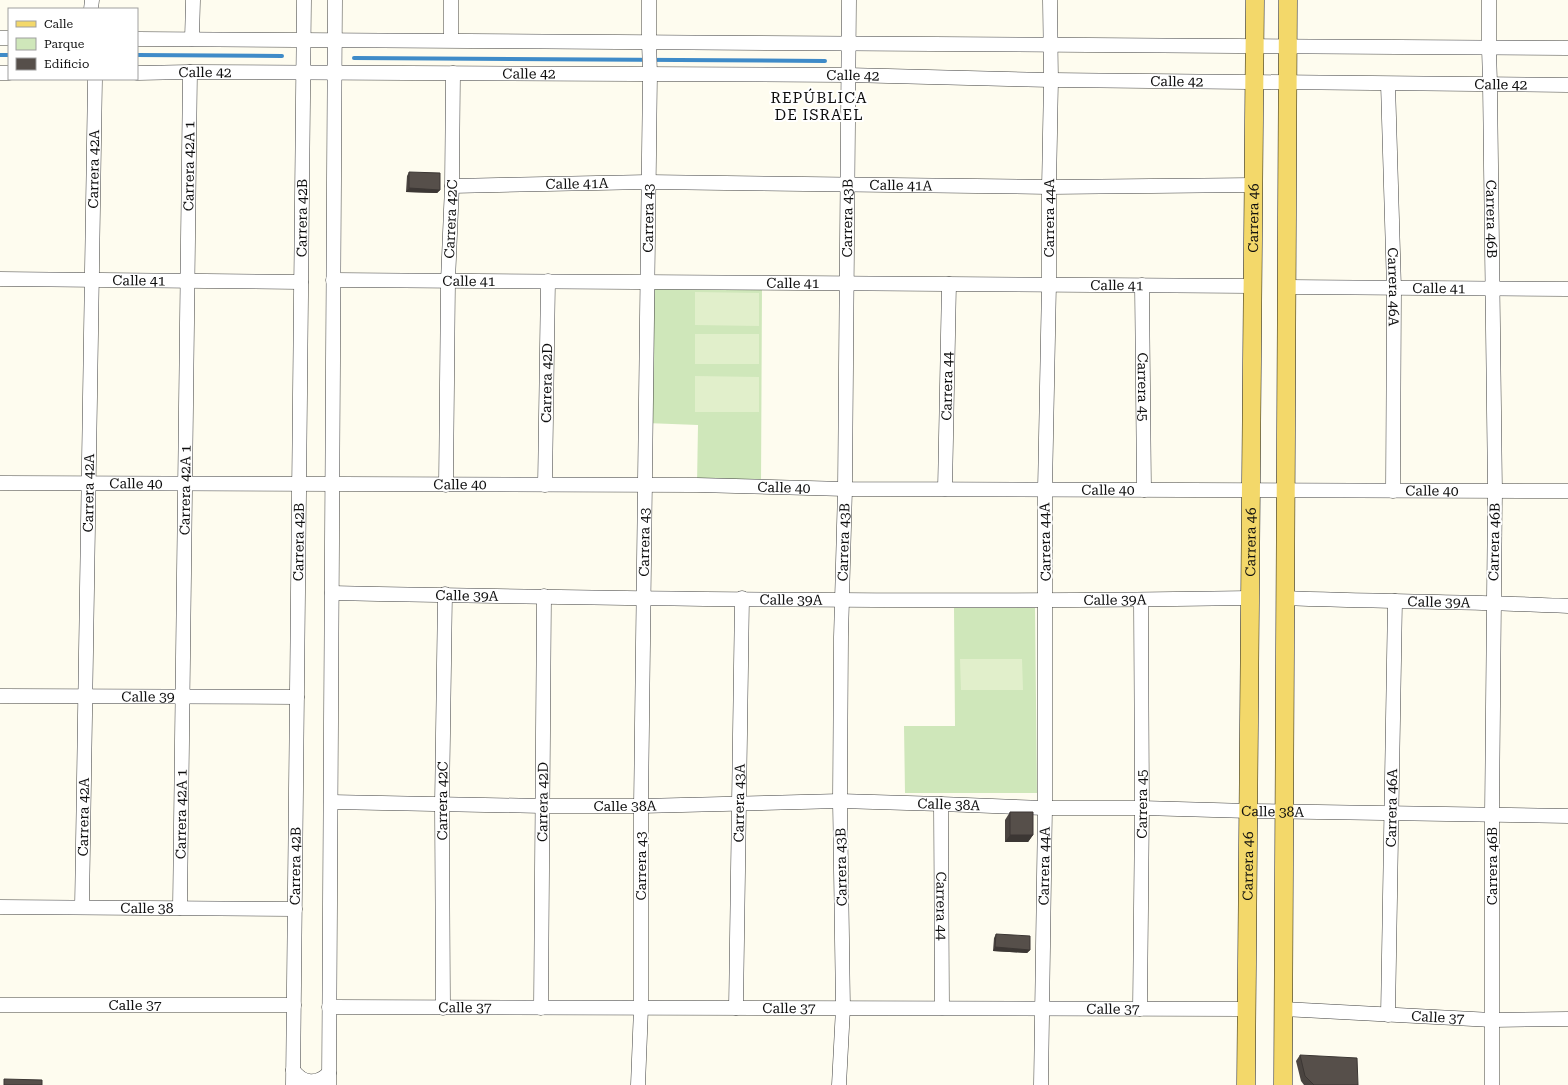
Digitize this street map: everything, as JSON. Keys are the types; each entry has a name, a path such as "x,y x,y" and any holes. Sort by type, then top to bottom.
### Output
{"main road":[{"name":"Carrera 46","path":"1246,1085 1250,811 1255,0"},
{"path":"1283,1085 1288,0"}],"street":[{"path":"192,39 193,0"},
{"name":"Carrera 42B","path":"293,1085 304,0"},
{"path":"293,1070 303,1080 310,1082 318,1081 324,1078 329,1079 335,0"},
{"path":"451,0 451,40"},
{"name":"Carrera 43","path":"638,1085 641,1008 641,806 646,485 650,72 649,0"},
{"name":"Carrera 43B","path":"838,1085 843,1008 840,801 842,599 845,489 849,0"},
{"name":"Carrera 44A","path":"1041,1085 1045,808 1045,490 1049,284 1051,80 1050,0"},
{"name":"Carrera 46B","path":"1489,0 1495,491 1493,602 1492,1085"},
{"path":"138,39 451,40 649,45 848,42 1568,48"},
{"name":"Carrera 42A 1","path":"180,908 190,72"},
{"name":"Calle 42","path":"138,73 650,72 1051,80 1568,85"},
{"name":"Carrera 42C","path":"446,485 448,281 452,186 454,73"},
{"name":"Carrera 42A","path":"82,907 95,80"},
{"name":"Carrera 46A","path":"1388,84 1394,288 1393,491"},
{"name":"Calle 41A","path":"452,186 648,182 1049,187 1254,186"},
{"name":"Calle 41","path":"0,279 301,282"},
{"name":"Calle 41","path":"333,280 1253,286"},
{"name":"Carrera 42D","path":"545,485 548,281"},
{"name":"Carrera 44","path":"945,489 949,284"},
{"name":"Carrera 45","path":"1142,285 1144,490"},
{"name":"Calle 41","path":"1287,287 1568,289"},
{"name":"Calle 40","path":"0,483 646,485 761,486 845,489 1568,491"},
{"name":"Calle 39A","path":"332,593 842,599 1141,600 1251,598"},
{"name":"Carrera 42C","path":"443,1008 442,804 445,594"},
{"name":"Carrera 42D","path":"541,1008 544,596"},
{"name":"Carrera 43A","path":"736,1008 742,598"},
{"name":"Calle 39A","path":"1285,598 1395,602 1493,602 1568,606"},
{"name":"Carrera 45","path":"1140,1009 1142,808 1141,600"},
{"name":"Carrera 46A","path":"1388,1015 1395,602"},
{"name":"Calle 39","path":"0,696 297,697"},
{"name":"Calle 38A","path":"331,802 542,806 641,806 840,801 1045,808 1142,808 1568,816"},
{"name":"Carrera 44","path":"942,804 942,1008"},
{"name":"Calle 38","path":"0,907 295,908"},
{"name":"Calle 37","path":"0,1004 294,1005"},
{"name":"Calle 37","path":"330,1007 1248,1009"},
{"name":"Calle 37","path":"1283,1009 1492,1020 1568,1019"}],"green space":[{"path":"648,282 762,283 761,486 697,485 698,425 646,423"},
{"path":"695,292 759,293 759,326 695,325"},
{"path":"695,334 759,334 759,364 695,364"},
{"path":"695,376 759,377 759,412 695,412"},
{"path":"954,608 1035,608 1037,793 905,793 904,726 955,726"},
{"path":"960,659 1022,659 1023,690 961,690"}],"building":[{"path":"409,172 440,173 440,190 409,188"},
{"path":"1010,812 1033,812 1033,835 1010,835"},
{"path":"996,934 1030,936 1030,950 995,947"},
{"path":"1300,1055 1357,1058 1358,1085 1314,1085 1305,1076"},
{"path":"4,1079 42,1080 42,1085 4,1085"}],"waterway":[{"path":"0,55 8,55"},
{"path":"138,55 282,56"},
{"path":"354,58 825,61"}],"district":[{"name":"REPÚBLICA DE ISRAEL","path":"819,106"}]}
